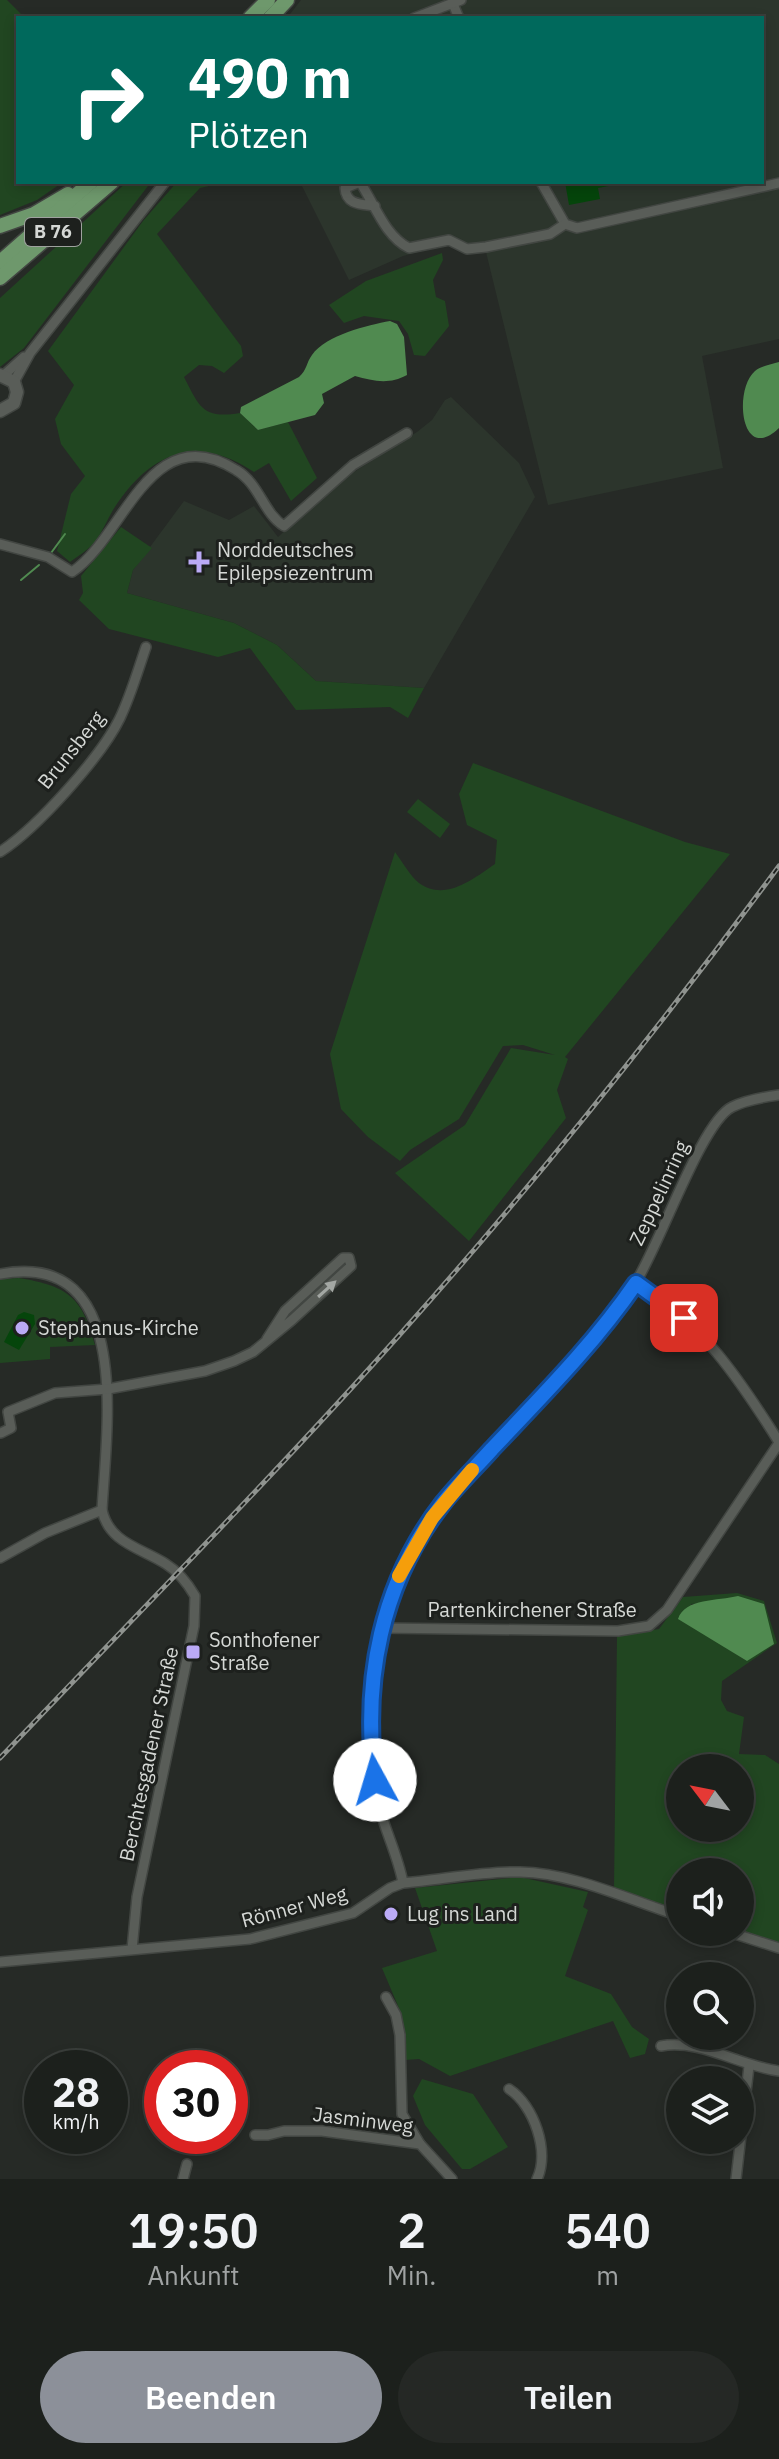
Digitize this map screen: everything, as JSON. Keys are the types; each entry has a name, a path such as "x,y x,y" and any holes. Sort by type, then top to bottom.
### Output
{"highway":[{"path":"252,16 268,0"},
{"path":"272,16 287,0"},
{"name":"B 76","path":"0,226 34,214 86,184"},
{"name":"B 76","path":"0,262 88,184"},
{"name":"B 76","path":"0,278 110,184"}],"main road":[{"path":"0,411 14,403 17,392 6,378"}],"street":[{"path":"419,16 457,2"},
{"path":"542,184 565,224 577,228 779,183"},
{"path":"6,378 30,353 163,184"},
{"path":"375,206 392,236 409,248 449,240 467,249 486,247 550,234 565,224"},
{"path":"0,544 48,557 72,572 101,545 121,511 144,484 172,462 186,458 217,461 239,471 257,488 273,516 284,526 353,465 407,433"},
{"name":"Brunsberg","path":"0,852 32,825 87,766 120,719 146,647"},
{"name":"Zeppelinring","path":"403,1883 378,1802 372,1757 370,1695 382,1628 401,1573 443,1503 581,1356 636,1283 664,1230 708,1130 730,1107 779,1095"},
{"path":"1,1433 11,1428 8,1412 55,1393 108,1389 205,1371 253,1352 351,1266 349,1258 343,1258 285,1311 267,1339"},
{"path":"0,1274 42,1274 74,1289 86,1301 97,1325 108,1389 102,1510 45,1533 0,1558"},
{"path":"636,1283 684,1318 715,1347 779,1443"},
{"name":"Partenkirchener Straße","path":"382,1628 618,1631 649,1626 667,1610 779,1443"},
{"name":"Berchtesgadener Straße","path":"102,1510 112,1534 177,1573 195,1596 197,1608 137,1897 132,1949"},
{"name":"Rönner Weg","path":"0,1962 250,1939 353,1913 390,1888 403,1883 520,1872 599,1888 666,1911"},
{"path":"754,1940 779,1948"},
{"path":"386,1997 396,2015 400,2035 402,2114 420,2144"},
{"path":"661,2046 678,2043 749,2066"},
{"path":"754,2067 779,2071"},
{"path":"509,2089 521,2097 533,2120 542,2169 537,2179"},
{"name":"Jasminweg","path":"255,2135 322,2131 420,2144 452,2179"},
{"path":"736,2179 739,2154"},
{"path":"183,2179 187,2164"}],"shaded area":[{"path":"0,0 7,0 23,16 16,16 16,184 60,184 37,200 0,215"},
{"path":"301,0 779,0 779,339 702,356 723,468 548,505 484,244 445,245 403,256 349,280 301,184 764,184 764,16 289,16"},
{"path":"125,184 149,184 24,348 0,367 0,298"},
{"path":"175,184 218,184 200,188 157,234 241,346 243,356 224,373 212,366 199,365 184,377 199,404 210,412 240,413 258,430 288,422 317,478 291,501 269,463 254,472 213,453 175,455 158,463 127,490 94,543 70,562 57,551 71,494 85,476 61,444 55,419 74,385 48,351 143,221"},
{"path":"442,253 443,260 433,280 436,297 445,301 449,326 425,356 414,355 408,334 399,321 364,316 344,323 329,305 366,281"},
{"path":"390,321 397,324 404,337 407,375 387,381 355,376 322,394 324,403 315,415 258,430 240,413 241,407 299,377 312,355 327,342 359,328"},
{"path":"779,362 779,428 766,437 756,437 744,420 744,393 755,371"},
{"path":"451,397 519,463 535,497 424,688 316,681 277,645 234,623 127,593 133,570 184,501 229,520 254,506 278,537 335,484 432,420 445,400"},
{"path":"121,527 152,548 133,570 127,593 234,623 277,645 316,681 424,688 408,718 390,707 296,710 250,648 218,657 109,629 79,600 83,593 81,576"},
{"path":"473,763 685,842 730,854 565,1057 568,1059 557,1090 566,1118 469,1241 395,1173 465,1125 511,1048 555,1055 523,1045 503,1046 459,1119 410,1150 400,1161 368,1137 341,1109 330,1054 395,852 419,883 439,890 458,886 495,864 497,840 467,825 459,794"},
{"path":"418,799 450,824 440,838 407,812"},
{"path":"19,1278 49,1285 70,1296 84,1315 95,1345 50,1347 50,1359 0,1363 0,1279"},
{"path":"737,1593 764,1601 777,1643 722,1681 721,1700 727,1711 744,1717 739,1754 666,1754 666,1842 754,1842 754,1755 765,1755 779,1764 779,1943 754,1935 754,1858 666,1858 666,1907 614,1890 617,1636 659,1629 683,1597","holes":["707,1603 747,1661 719,1643 691,1604"]},
{"path":"738,1596 764,1604 774,1644 747,1661 678,1619 682,1612 695,1604"},
{"path":"520,1877 588,1892 583,1907 588,1910 565,1976 611,1994 632,2027 649,2039 645,2054 630,2058 613,2021 450,2076 419,2059 405,2060 401,2013 382,1968 437,1951 415,1888"},
{"path":"422,2079 473,2094 508,2147 470,2169 462,2169 425,2125 413,2096"}],"building":[{"path":"565,184 614,184 598,188 600,199 569,205"},
{"name":"Stephanus-Kirche","path":"24,1312 34,1315 35,1324 19,1350 4,1342 18,1315"}],"waterway":[{"path":"51,553 65,534"},
{"path":"21,580 39,565"}],"railway":[{"path":"0,1758 304,1439 452,1275 596,1103 779,866"}],"slow traffic":[{"path":"399,1576 432,1518 472,1470"}],"place":[{"name":"Norddeutsches Epilepsiezentrum","path":"199,562"},
{"name":"Stephanus-Kirche","path":"22,1328"},
{"name":"Sonthofener Straße","path":"193,1652"},
{"name":"Lug ins Land","path":"391,1914"}],"route":[{"path":"375,1780 369,1722 370,1695 385,1612 401,1573 432,1518 456,1488 581,1356 636,1283 684,1318"}]}
